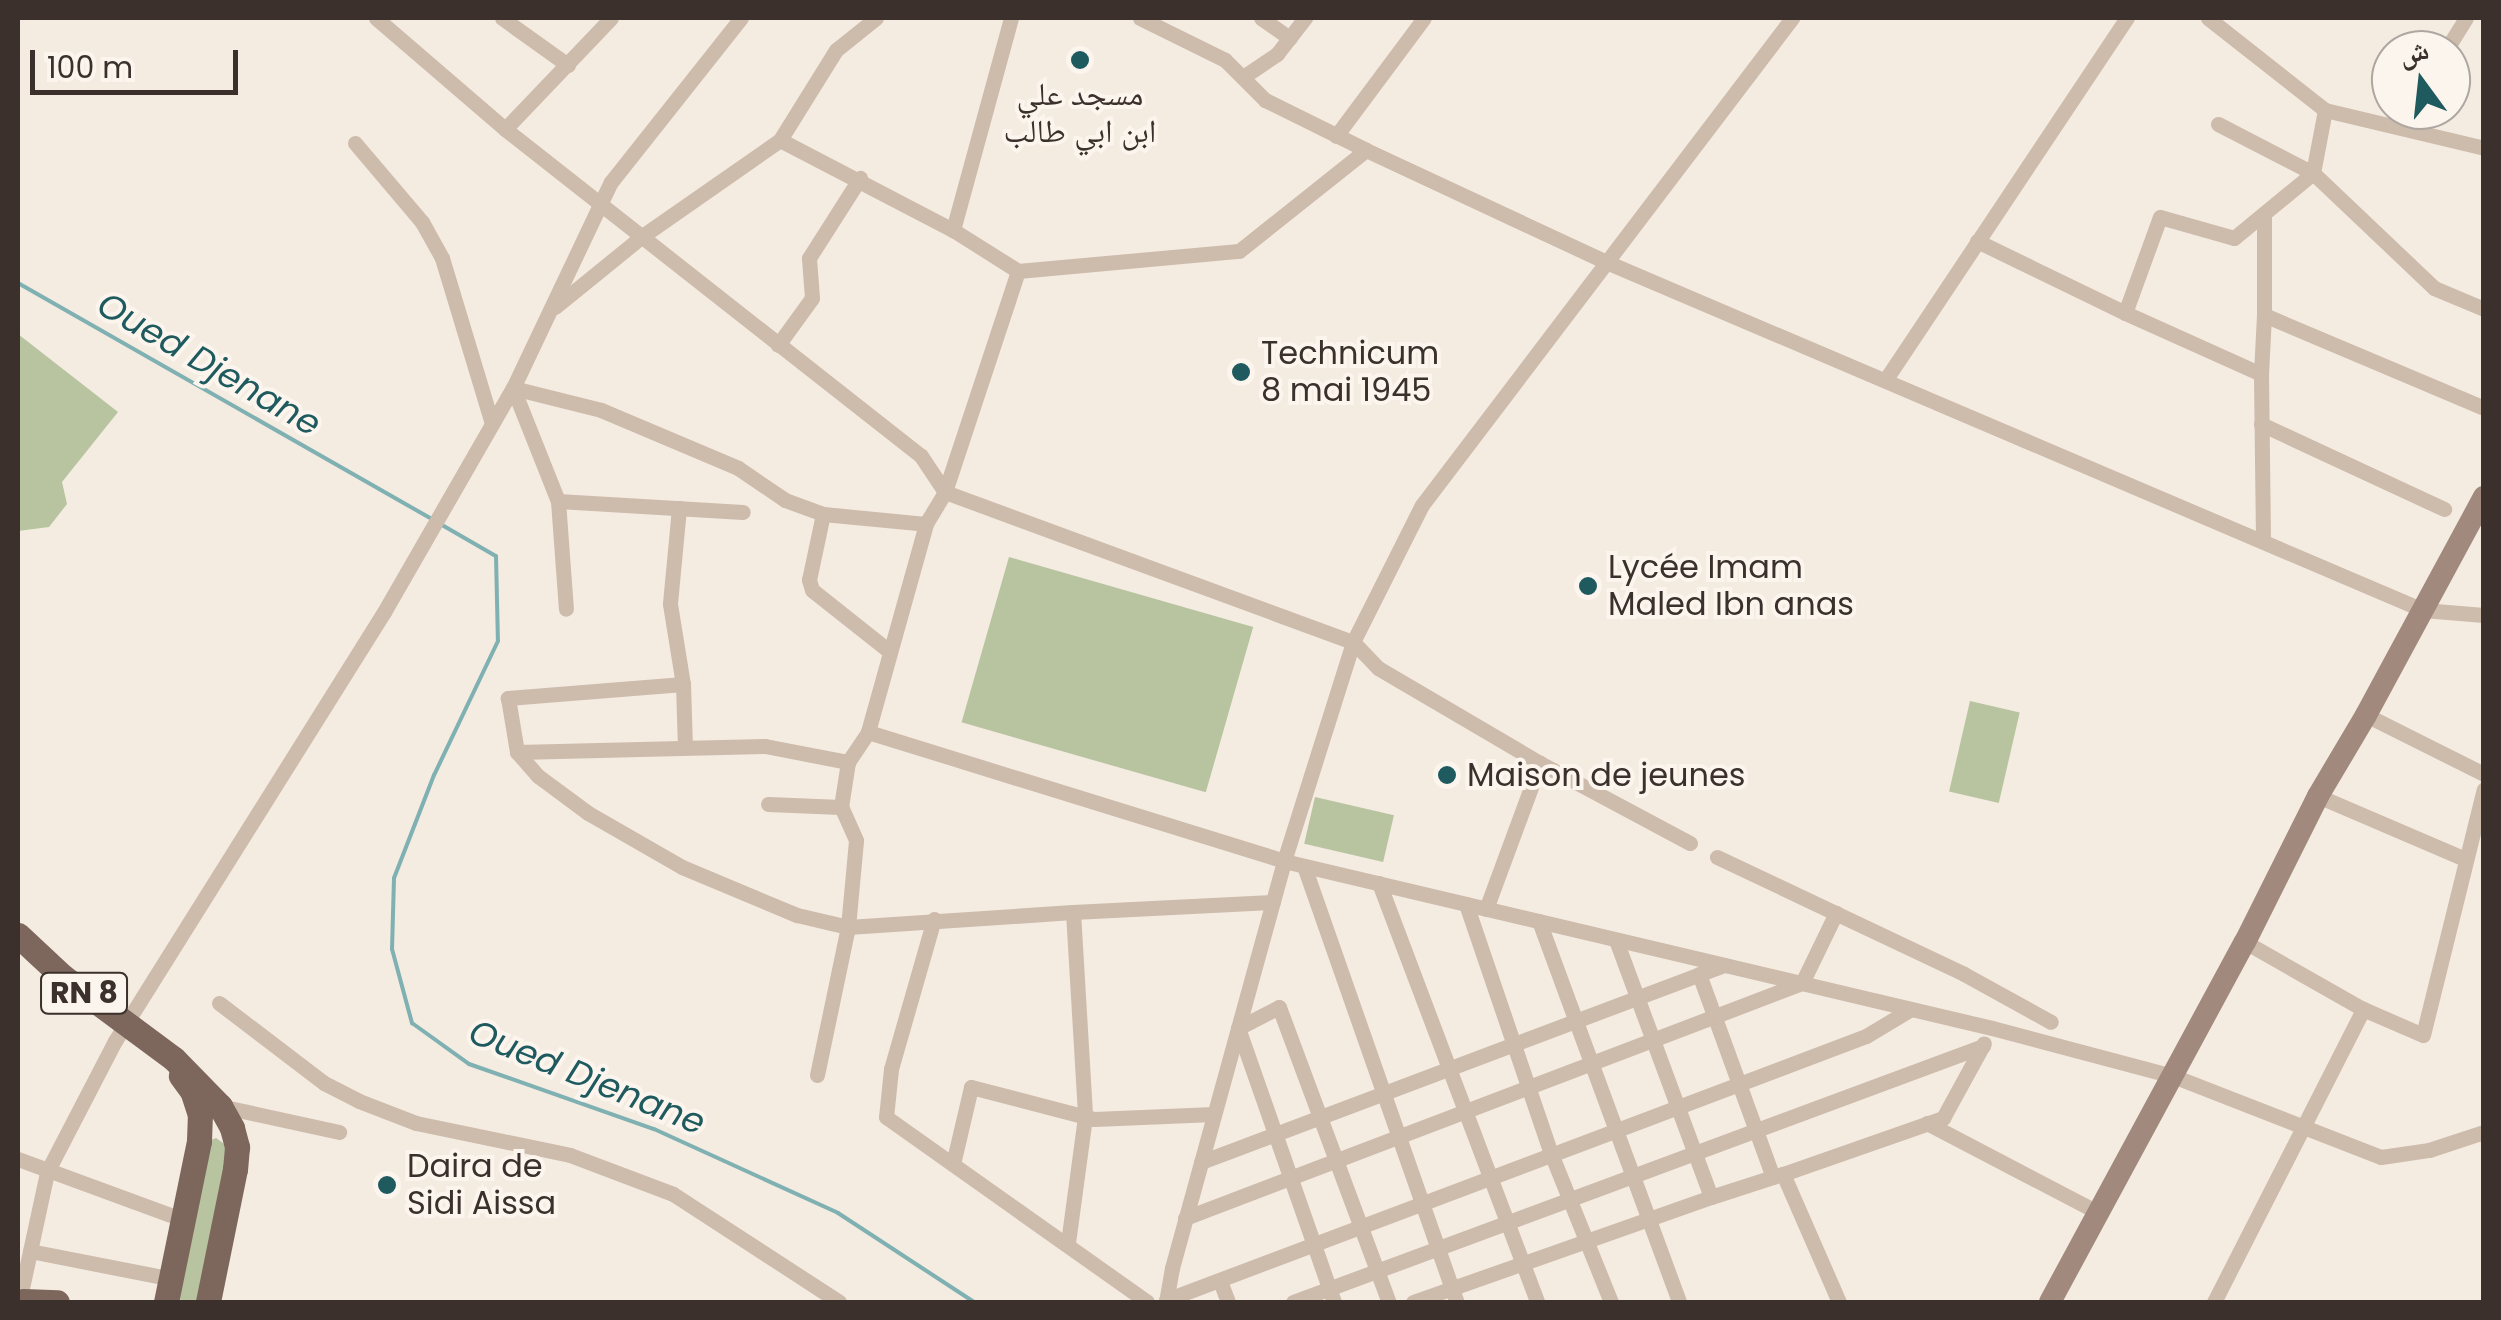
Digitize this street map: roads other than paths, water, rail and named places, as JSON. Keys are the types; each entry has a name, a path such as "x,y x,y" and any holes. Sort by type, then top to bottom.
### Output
{"main road":[{"path":"2050,1302 2245,942 2318,796 2484,497"},
{"name":"RN 8","path":"18,935 62,976 197,1080 220,1106 237,1148"},
{"name":"RN 8","path":"154,1046 192,1091 200,1115 199,1141"},
{"path":"164,1293 199,1141 220,1132 237,1148 210,1301"},
{"path":"21,1302 57,1302"}],"street":[{"path":"379,18 505,129 921,456 945,492 1352,642 1378,668 1540,763 1690,843"},
{"path":"502,18 568,66"},
{"path":"505,129 611,18"},
{"path":"21,1302 47,1172 125,1023 258,816 513,388 611,182 741,18"},
{"path":"549,312 641,236 780,140 836,50 876,18"},
{"path":"952,230 1011,18"},
{"path":"1140,18 1225,60 1265,100 1604,260 2263,538 2424,610 2484,615"},
{"path":"1260,18 1290,38"},
{"path":"1242,77 1277,54 1305,18"},
{"path":"1336,136 1424,18"},
{"path":"1166,1301 1185,1218 1284,861 1352,642 1422,505 1604,260 1792,18"},
{"path":"1886,380 2127,18"},
{"path":"2208,18 2325,110 2371,120"},
{"path":"2125,313 2160,218 2234,238 2313,173 2325,110"},
{"path":"2218,124 2313,173 2434,288 2484,308"},
{"path":"2414,130 2484,148"},
{"path":"780,140 860,178 1018,271 1239,252 1366,150"},
{"path":"355,144 422,222 442,258 492,424"},
{"path":"778,344 812,298 808,258 860,178"},
{"path":"2263,538 2264,216"},
{"path":"1976,242 2261,374"},
{"path":"817,1075 848,927 856,840 841,807 848,762 868,732 926,524 945,492 1018,271"},
{"path":"2264,315 2484,408"},
{"path":"513,388 558,502 566,609"},
{"path":"513,388 600,410 738,468 785,500 823,514 926,524"},
{"path":"2262,424 2444,508"},
{"path":"558,502 743,512"},
{"path":"679,508 670,604 682,684 685,746"},
{"path":"823,514 810,580 812,590 889,651"},
{"path":"682,684 508,698 517,752 538,776 588,814 682,867 797,916 848,927 1273,902"},
{"path":"2366,715 2484,774"},
{"path":"868,732 1284,861 1992,1028 2174,1076 2381,1157 2430,1150 2484,1132"},
{"path":"517,752 765,746 848,762"},
{"path":"1486,909 1540,763"},
{"path":"2245,942 2364,1009 2423,1035 2463,858 2484,789"},
{"path":"2318,796 2463,858"},
{"path":"768,804 841,807"},
{"path":"1718,857 2052,1022"},
{"path":"1304,866 1454,1295"},
{"path":"1378,883 1537,1302"},
{"path":"1466,904 1552,1156 1610,1302"},
{"path":"1068,1243 1086,1117 1073,912"},
{"path":"1185,1218 1802,984 1836,913"},
{"path":"934,919 891,1068 886,1117 1147,1302"},
{"path":"1539,921 1678,1302"},
{"path":"1616,940 1711,1196"},
{"path":"1201,1162 1724,965"},
{"path":"1699,974 1756,1130 1839,1302"},
{"path":"219,1004 324,1083 358,1101 416,1123 570,1155 673,1194 839,1302"},
{"path":"1238,1028 1279,1007 1389,1302"},
{"path":"1166,1301 1866,1036 1911,1009"},
{"path":"2214,1302 2301,1124 2364,1009"},
{"path":"1238,1028 1332,1296"},
{"path":"1413,1302 1454,1295 1522,1264 1943,1118 1992,1028"},
{"path":"1293,1302 1332,1296 1378,1271 1436,1248 1983,1046"},
{"path":"953,1164 970,1087 1086,1117 1214,1114"},
{"path":"220,1106 339,1132"},
{"path":"1927,1124 2099,1213"},
{"path":"18,1159 181,1219"},
{"path":"30,1251 164,1293"},
{"path":"1220,1281 1228,1302"}],"waterway":[{"name":"Oued Djenane","path":"18,283 434,520"},
{"name":"Oued Djenane","path":"442,525 496,556 498,641 434,775 394,878 392,949 412,1023 469,1064 654,1129 838,1213 974,1302"}],"place":[{"name":"مسجد علي ابن ابي طالب","path":"1080,60"},
{"name":"Technicum 8 mai 1945","path":"1241,372"},
{"name":"Lycée Imam Maled Ibn anas","path":"1588,586"},
{"name":"Maison de jeunes","path":"1447,775"},
{"name":"Daira de Sidi Aissa","path":"387,1185"}]}
